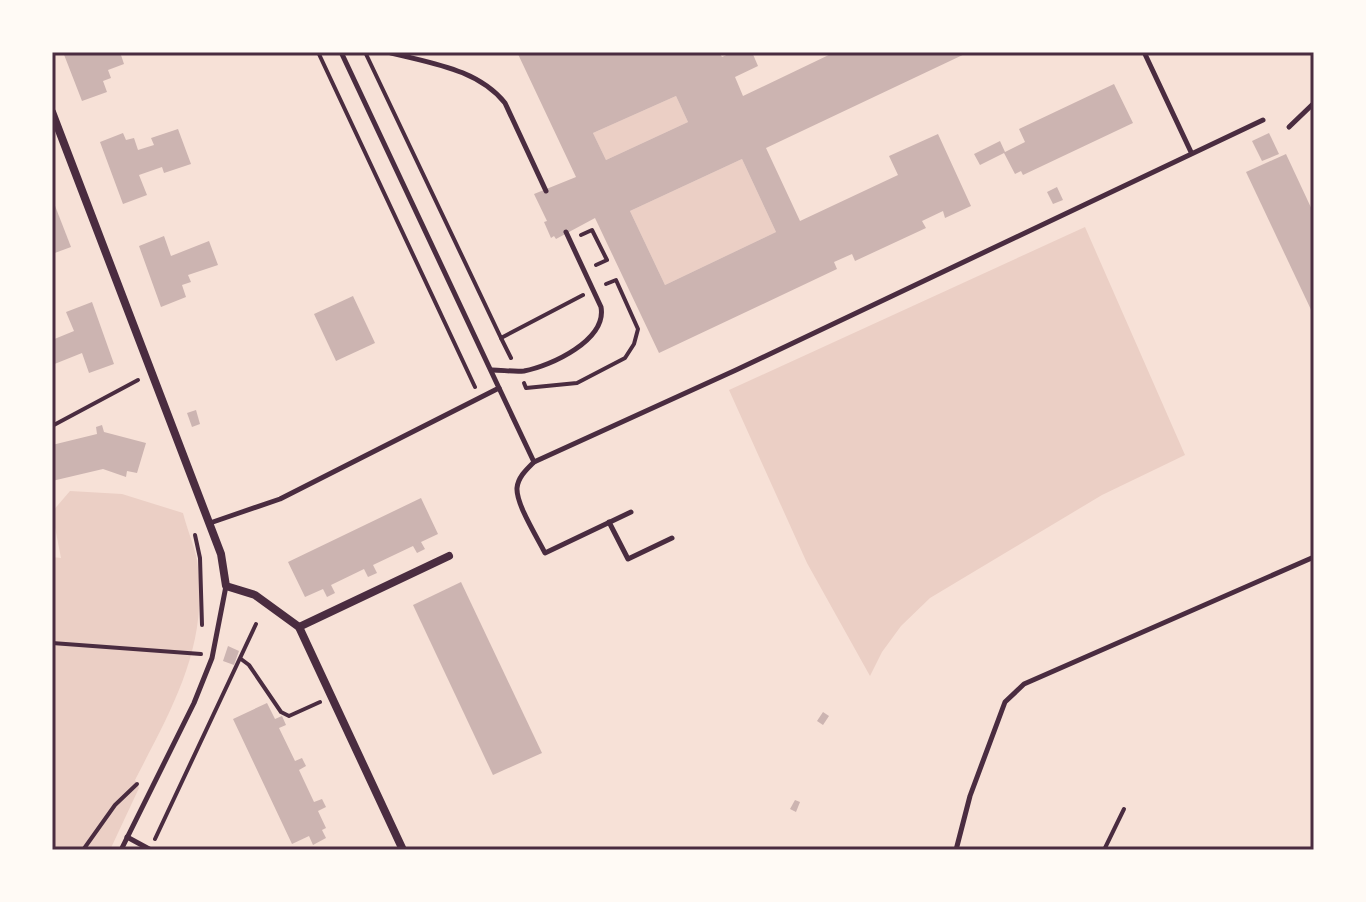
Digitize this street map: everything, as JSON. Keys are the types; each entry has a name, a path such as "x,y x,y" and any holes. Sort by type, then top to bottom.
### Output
{"street":[{"path":"52,112 210,523 221,554 226,586 255,595 299,627 403,850"},
{"path":"299,627 449,556"}],"lane":[{"path":"342,52 534,462"},
{"path":"388,52 476,78 497,93 505,103 546,191"},
{"path":"1144,52 1191,152"},
{"path":"1289,127 1314,103"},
{"path":"631,512 545,553 520,502 517,488 522,474 534,462 736,370 1263,120"},
{"path":"492,370 526,370 544,364 591,338 602,320 599,301 566,232"},
{"path":"210,523 280,499 499,388"},
{"path":"609,522 628,559 672,538"},
{"path":"964,850 957,847 970,796 1005,702 1024,684 1314,557"},
{"path":"121,850 194,703 212,658 226,586"},
{"path":"127,837 151,850"}],"path":[{"path":"318,52 480,397"},
{"path":"365,52 501,338 577,298"},
{"path":"592,230 607,260 596,265"},
{"path":"52,426 140,379 137,369"},
{"path":"195,534 200,558 202,599 200,637"},
{"path":"151,850 256,624"},
{"path":"52,643 198,653 195,662"},
{"path":"241,659 249,665 281,712 289,716 332,696"},
{"path":"83,850 115,805 142,775"},
{"path":"1104,850 1124,809"}],"shaded area":[{"path":"676,96 688,122 606,160 593,133"},
{"path":"742,159 776,232 665,285 630,211"},
{"path":"1085,227 1185,455 1102,495 930,598 901,626 882,652 870,676 807,563 729,390"},
{"path":"70,491 122,494 183,513 197,560 200,591 198,620 185,675 135,780 139,788 110,850 52,850 52,557 61,558 52,512"}],"building":[{"path":"63,52 120,52 124,64 108,70 111,78 103,81 107,92 82,101"},
{"path":"517,52 719,52 722,57 733,52 752,52 758,66 735,77 743,96 835,52 969,52 766,148 800,221 898,175 889,156 938,134 971,206 945,218 943,211 922,221 926,228 855,261 852,254 834,262 837,269 659,353 595,218 556,239 554,236 551,238 534,194 576,177","holes":["676,96 688,122 606,160 593,133","742,159 776,232 665,285 630,211"]},
{"path":"1114,84 1133,123 1023,175 1021,171 1015,174 1004,153 980,165 974,154 1000,141 1005,152 1025,142 1019,129"},
{"path":"178,129 191,164 164,173 162,167 139,175 147,195 123,204 100,142 123,133 126,140 134,138 138,150 154,145 151,138"},
{"path":"1269,133 1279,154 1262,161 1252,141"},
{"path":"1286,154 1314,214 1314,316 1246,172"},
{"path":"1057,187 1063,200 1053,204 1047,192"},
{"path":"52,198 71,247 52,254"},
{"path":"164,236 171,256 209,241 218,265 188,275 191,282 182,285 186,297 161,307 139,246"},
{"path":"353,296 375,343 336,361 314,314"},
{"path":"92,302 114,364 89,373 82,353 52,365 52,340 74,331 66,312"},
{"path":"196,410 200,424 192,427 187,413"},
{"path":"102,425 104,432 146,443 137,473 127,471 126,477 103,469 52,481 52,445 97,434 96,427"},
{"path":"421,498 438,534 421,542 425,549 417,553 413,546 373,565 377,573 368,577 364,569 331,585 335,593 327,597 323,589 305,597 288,562"},
{"path":"461,582 542,753 493,775 413,605"},
{"path":"228,646 239,651 234,665 223,661"},
{"path":"267,703 275,719 282,716 286,725 279,728 295,761 302,758 306,766 299,770 314,802 322,799 326,807 318,811 326,828 322,830 326,838 313,845 309,836 292,844 233,719"},
{"path":"823,712 829,716 823,725 817,721"},
{"path":"795,800 800,802 796,812 790,809"}]}
